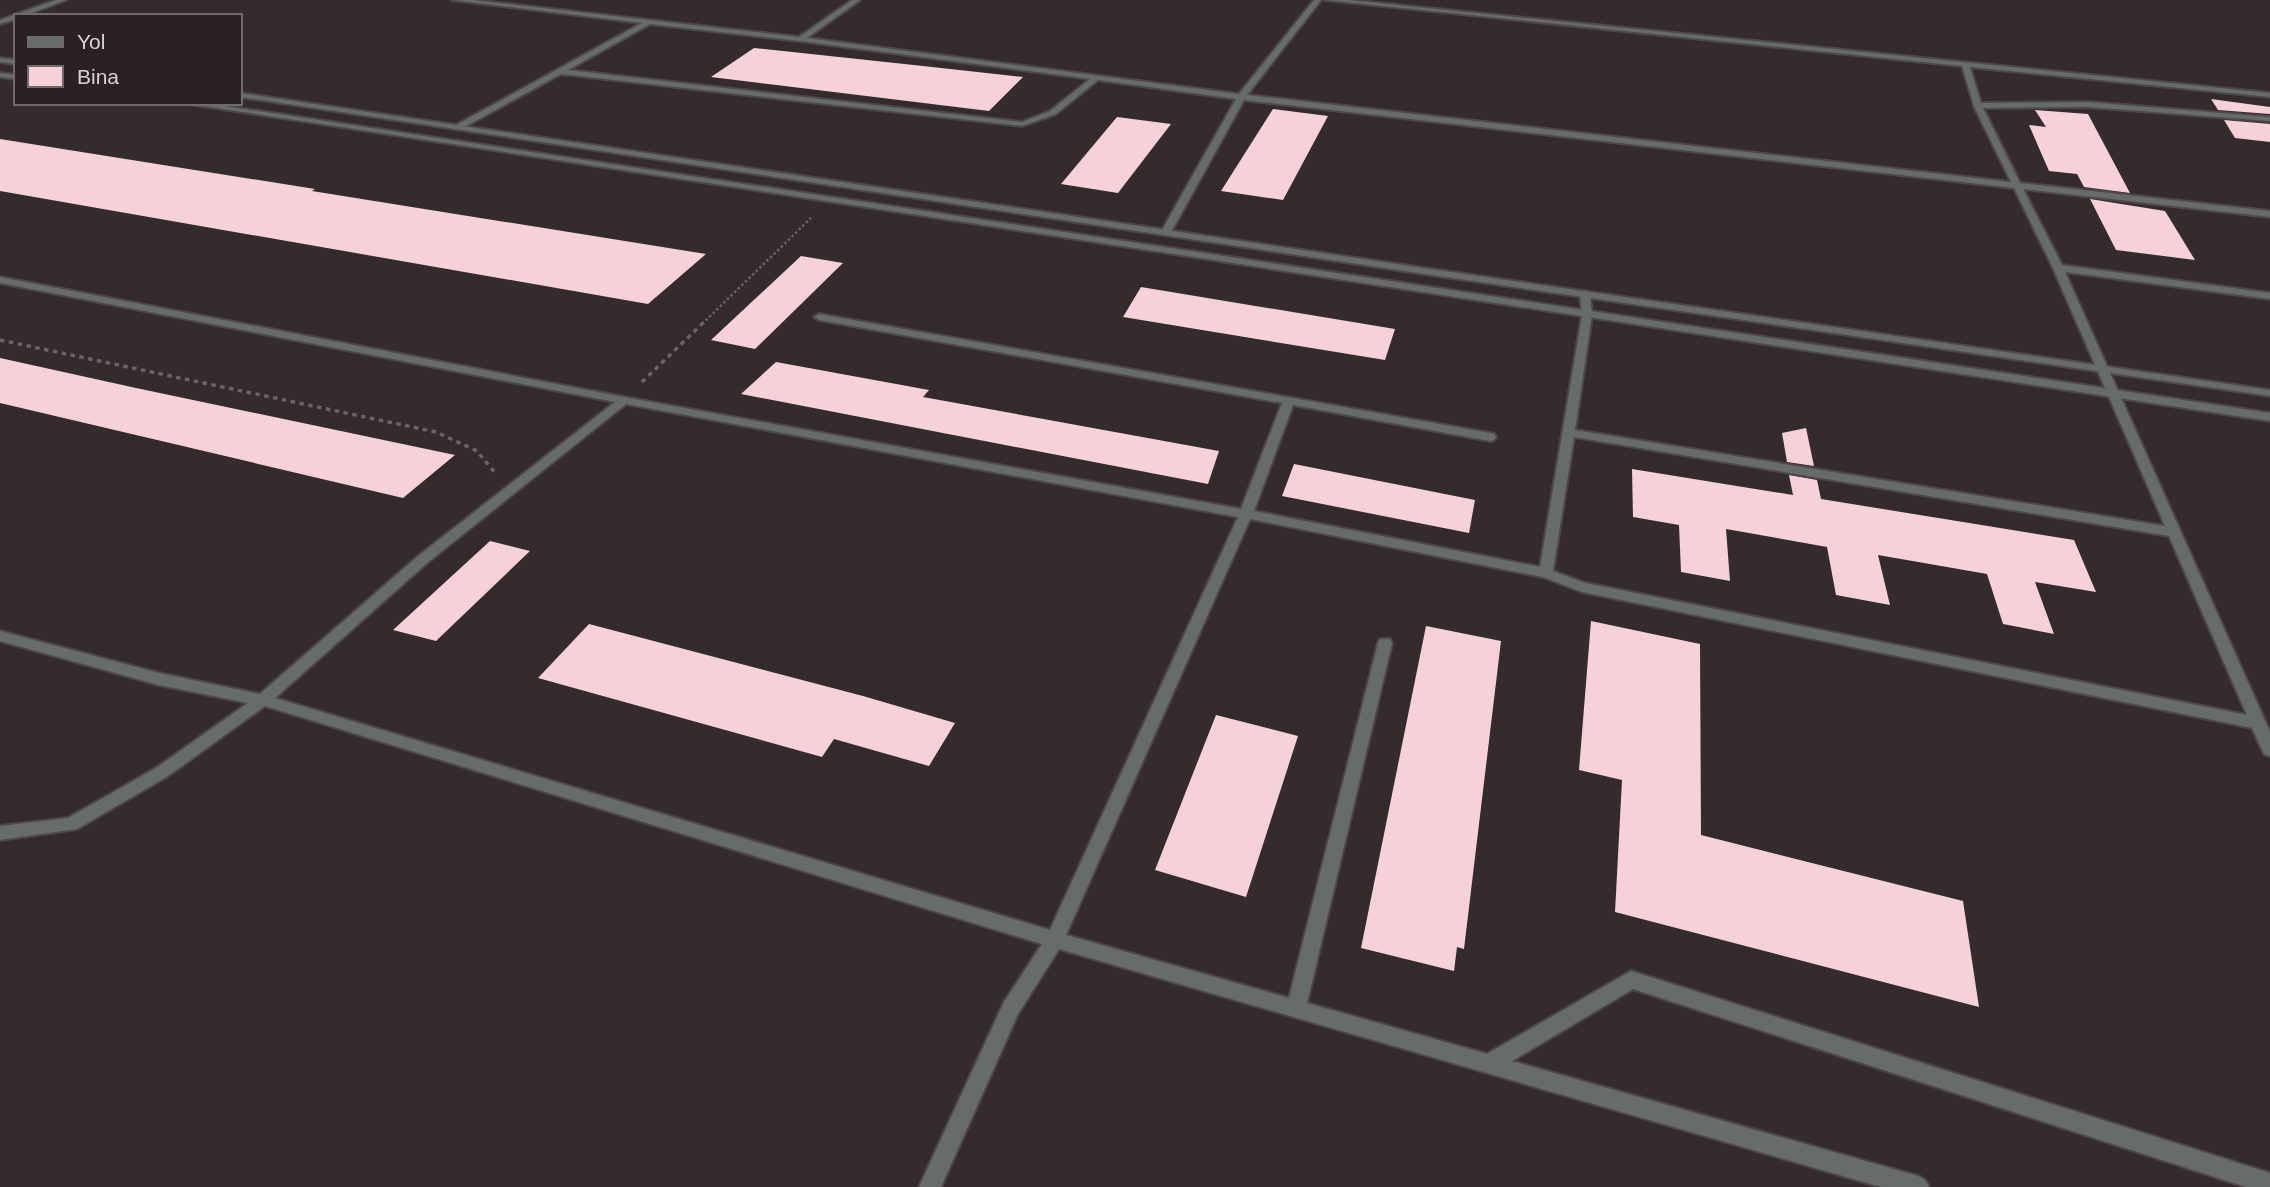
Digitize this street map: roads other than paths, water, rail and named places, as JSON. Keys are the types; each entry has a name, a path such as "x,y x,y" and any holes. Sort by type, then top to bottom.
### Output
{"street":[{"path":"23,14 63,0"},
{"path":"455,0 800,38 1241,97 2270,214"},
{"path":"800,38 857,0"},
{"path":"1166,232 1241,97 1318,0"},
{"path":"1328,0 2270,95"},
{"path":"459,127 649,22"},
{"path":"1965,63 1978,106 2058,268 2111,394 2270,750"},
{"path":"559,71 1023,124 1034,123 1049,115 1073,99 1096,78"},
{"path":"242,95 2270,393"},
{"path":"1978,106 2014,103 2112,104 2270,119"},
{"path":"200,105 2270,417"},
{"path":"2058,268 2270,296"},
{"path":"0,280 624,400 1246,514 1546,573 1582,587 2258,723"},
{"path":"1546,573 1587,315 1585,294"},
{"path":"819,317 1490,438"},
{"path":"0,833 71,824 162,772 263,700 422,560 624,400"},
{"path":"930,1187 1011,1008 1055,940 1246,514 1288,403"},
{"path":"1567,432 2173,532"},
{"path":"0,636 159,679 263,700 1055,940 1918,1187"},
{"path":"1296,1009 1385,643"},
{"path":"1489,1064 1631,980 2270,1184"}]}
